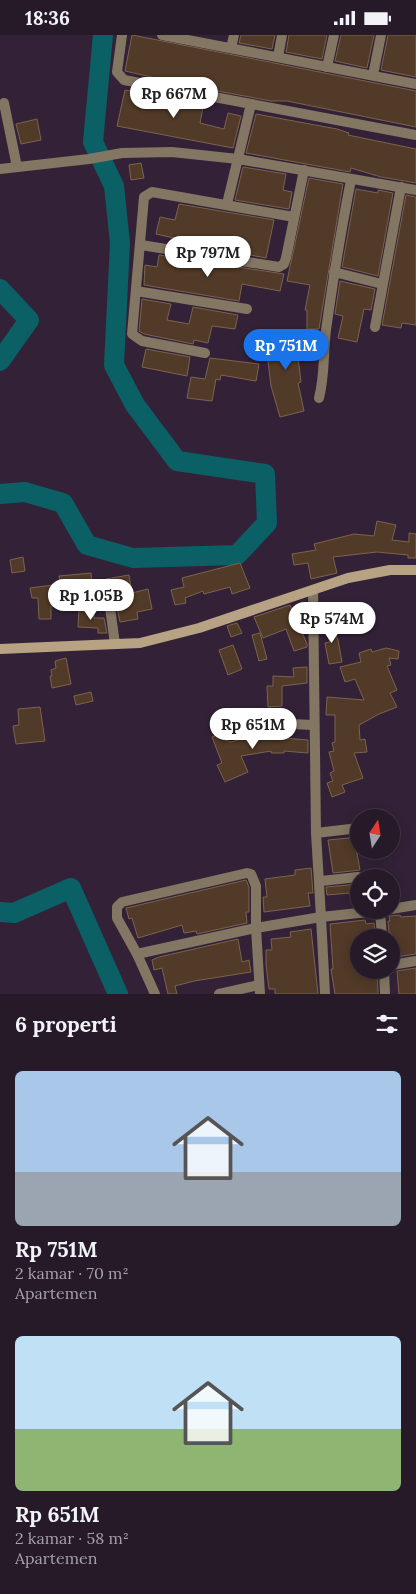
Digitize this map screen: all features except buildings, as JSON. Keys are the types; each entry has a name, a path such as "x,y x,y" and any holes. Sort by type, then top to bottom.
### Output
{"street":[{"path":"122,35 117,72 124,80 416,135"},
{"path":"162,35 183,37 416,84"},
{"path":"231,48 234,35"},
{"path":"278,57 282,35"},
{"path":"327,67 334,35"},
{"path":"373,75 382,35"},
{"path":"4,103 17,167"},
{"path":"227,204 250,104"},
{"path":"0,169 89,159 122,153 172,152 238,159 416,190"},
{"path":"141,245 279,267 284,264 286,258 304,170"},
{"path":"319,398 324,377 325,335 334,272 351,180"},
{"path":"375,327 401,187"},
{"path":"205,353 135,338 132,329 141,245 143,202 146,194 152,192 294,217"},
{"path":"334,272 382,284"},
{"path":"136,291 247,309"},
{"path":"0,649 115,644 157,640 373,572 416,571"},
{"path":"313,590 313,725 316,833 325,994"},
{"path":"110,608 115,644"},
{"path":"230,735 271,723 313,725"},
{"path":"316,833 350,829"},
{"path":"155,994 137,954 117,919 117,907 122,902 242,872 251,874 256,886 256,928 260,989 219,994"},
{"path":"320,881 350,878"},
{"path":"400,908 416,905"},
{"path":"137,954 256,928 350,914"},
{"path":"400,964 416,961"},
{"path":"384,979 384,994"}],"waterway":[{"path":"0,494 25,492 63,503 87,545 133,558 237,555 267,523 265,474 177,461 135,405 114,365 120,243 114,186 93,142 103,35"},
{"path":"0,289 29,320 0,361"},
{"path":"0,912 14,913 71,888 118,994"}]}
